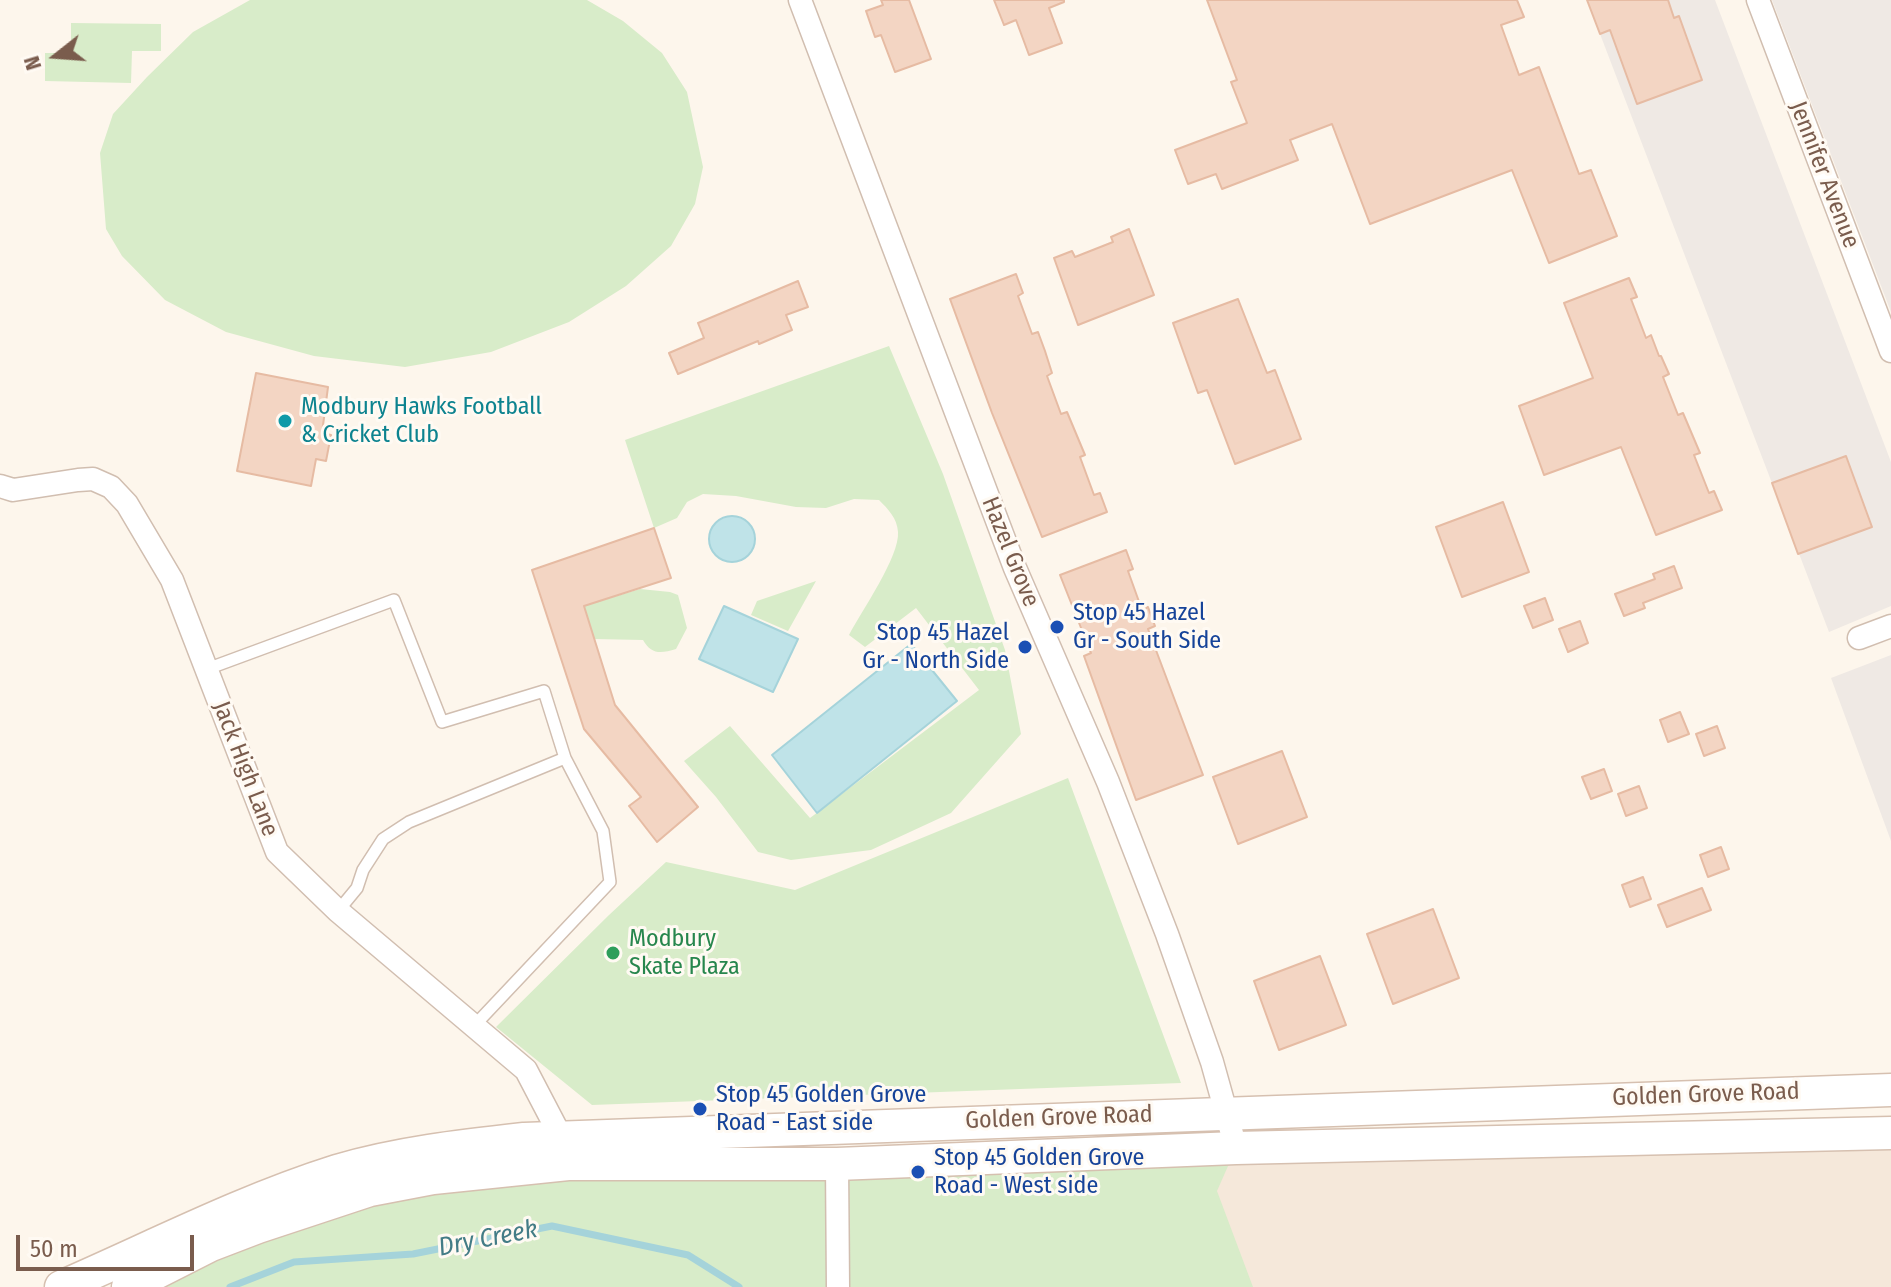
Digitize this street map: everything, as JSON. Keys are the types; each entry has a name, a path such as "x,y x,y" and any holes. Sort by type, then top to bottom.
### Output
{"main road":[{"name":"Golden Grove Road","path":"61,1287 340,1184 370,1190 564,1151 836,1126 1891,1090"},
{"path":"836,1126 837,1164"},
{"name":"Golden Grove Road","path":"564,1151 837,1164 1236,1148 1891,1133"},
{"name":"Golden Grove Road","path":"128,1287 211,1245 254,1215"}],"street":[{"name":"Hazel Grove","path":"800,0 1010,554 1108,782 1167,934 1212,1062 1236,1148"},
{"name":"Jennifer Avenue","path":"1758,0 1891,351"},
{"name":"Jack High Lane","path":"0,486 13,490 93,479 111,487 127,504 172,580 277,852 338,911 526,1070 564,1151"},
{"path":"1859,638 1889,632"},
{"path":"837,1164 838,1287"}],"lane":[{"path":"207,669 394,600 442,722 544,691 565,758 603,831 610,882 474,1026"},
{"path":"338,911 357,888 363,870 383,839 409,822 565,758"}],"shaded area":[{"path":"1587,0 1715,0 1891,462 1891,606 1829,632"},
{"path":"1772,0 1891,0 1891,312"},
{"path":"1891,655 1891,841 1831,678"},
{"path":"1891,1133 1891,1287 128,1287 370,1190"}],"green space":[{"path":"250,0 587,0 623,21 662,53 687,92 703,167 695,204 671,246 626,286 569,322 491,352 405,367 314,356 226,332 165,300 122,256 106,229 100,153 113,114 147,77 193,32"},
{"path":"71,23 161,24 161,51 132,51 131,83 45,81 45,53 71,53"},
{"path":"889,346 943,474 1005,650 1021,734 951,813 871,850 791,860 758,852 684,761 730,726 810,818 979,690 916,608 865,647 849,635 887,569 897,542 896,522 879,500 854,499 826,508 796,507 736,496 703,494 687,502 677,518 654,528 625,440"},
{"path":"816,581 788,631 751,615 757,601"},
{"path":"640,589 678,595 687,628 676,649 656,652 643,640 594,639 584,606"},
{"path":"1068,778 1181,1083 592,1105 496,1027 666,862 795,890"},
{"path":"1236,1148 1217,1191 1253,1287 128,1287 433,1178"}],"water":[{"path":"732,516 749,522 755,539 749,556 732,562 715,556 709,539 715,522"},
{"path":"724,606 798,639 773,692 699,659"},
{"path":"911,644 957,701 817,813 772,755"}],"building":[{"path":"881,0 909,0 931,59 895,72 881,35 875,37 866,11 883,5"},
{"path":"994,0 1064,0 1049,8 1062,43 1029,55 1016,20 1004,25"},
{"path":"1207,0 1517,0 1524,17 1501,25 1519,75 1539,67 1579,174 1591,170 1617,236 1549,263 1512,170 1370,224 1332,124 1290,140 1298,160 1222,189 1216,174 1188,184 1175,150 1247,123 1231,82 1237,80"},
{"path":"1587,0 1668,0 1674,18 1679,16 1702,80 1637,104 1610,30 1600,34"},
{"path":"1129,229 1154,295 1078,325 1054,258 1072,251 1075,257 1113,242 1111,237"},
{"path":"1016,274 1023,293 1018,296 1032,334 1038,332 1045,351 1052,373 1047,376 1061,414 1067,412 1085,455 1080,457 1094,495 1100,493 1107,512 1042,537 950,299"},
{"path":"1629,278 1637,297 1631,299 1646,338 1651,335 1669,374 1663,377 1678,415 1683,413 1700,453 1694,455 1709,493 1714,491 1722,510 1656,535 1621,447 1544,475 1519,406 1593,378 1564,303"},
{"path":"798,281 808,307 786,315 792,330 678,374 669,353 704,338 698,323"},
{"path":"1238,299 1267,373 1275,370 1301,439 1235,464 1207,390 1198,393 1173,323"},
{"name":"Modbury Hawks Football & Cricket Club","path":"256,373 328,387 322,433 331,435 326,461 316,459 311,486 237,471"},
{"path":"1846,456 1872,527 1798,554 1772,483"},
{"path":"1503,502 1529,572 1462,597 1436,527"},
{"path":"654,528 671,578 584,606 615,705 698,807 657,842 629,806 641,797 584,729 532,570"},
{"path":"1126,550 1133,569 1128,571 1142,610 1148,607 1155,626 1148,629 1203,775 1136,800 1084,656 1091,653 1060,575"},
{"path":"1674,566 1682,588 1643,603 1645,608 1624,616 1615,594 1655,579 1653,574"},
{"path":"1545,598 1553,620 1533,628 1524,606"},
{"path":"1580,621 1588,643 1568,652 1559,629"},
{"path":"1680,712 1689,734 1668,742 1660,720"},
{"path":"1717,726 1725,748 1704,756 1696,734"},
{"path":"1282,751 1307,817 1238,844 1213,777"},
{"path":"1604,769 1612,791 1591,799 1582,777"},
{"path":"1639,786 1647,808 1626,816 1618,794"},
{"path":"1721,847 1729,869 1708,877 1700,855"},
{"path":"1643,877 1651,899 1630,907 1622,885"},
{"path":"1702,888 1711,910 1667,927 1658,905"},
{"path":"1433,909 1459,978 1393,1004 1367,934"},
{"path":"1320,956 1346,1025 1279,1050 1254,981"}],"waterway":[{"name":"Dry Creek","path":"230,1287 294,1262 413,1254 552,1226 688,1255 739,1287"}],"place":[{"name":"Modbury Hawks Football & Cricket Club","path":"285,421"},
{"name":"Stop 45 Hazel Gr - South Side","path":"1057,627"},
{"name":"Stop 45 Hazel Gr - North Side","path":"1025,647"},
{"name":"Modbury Skate Plaza","path":"613,953"},
{"name":"Stop 45 Golden Grove Road - East side","path":"700,1109"},
{"name":"Stop 45 Golden Grove Road - West side","path":"918,1172"}]}
